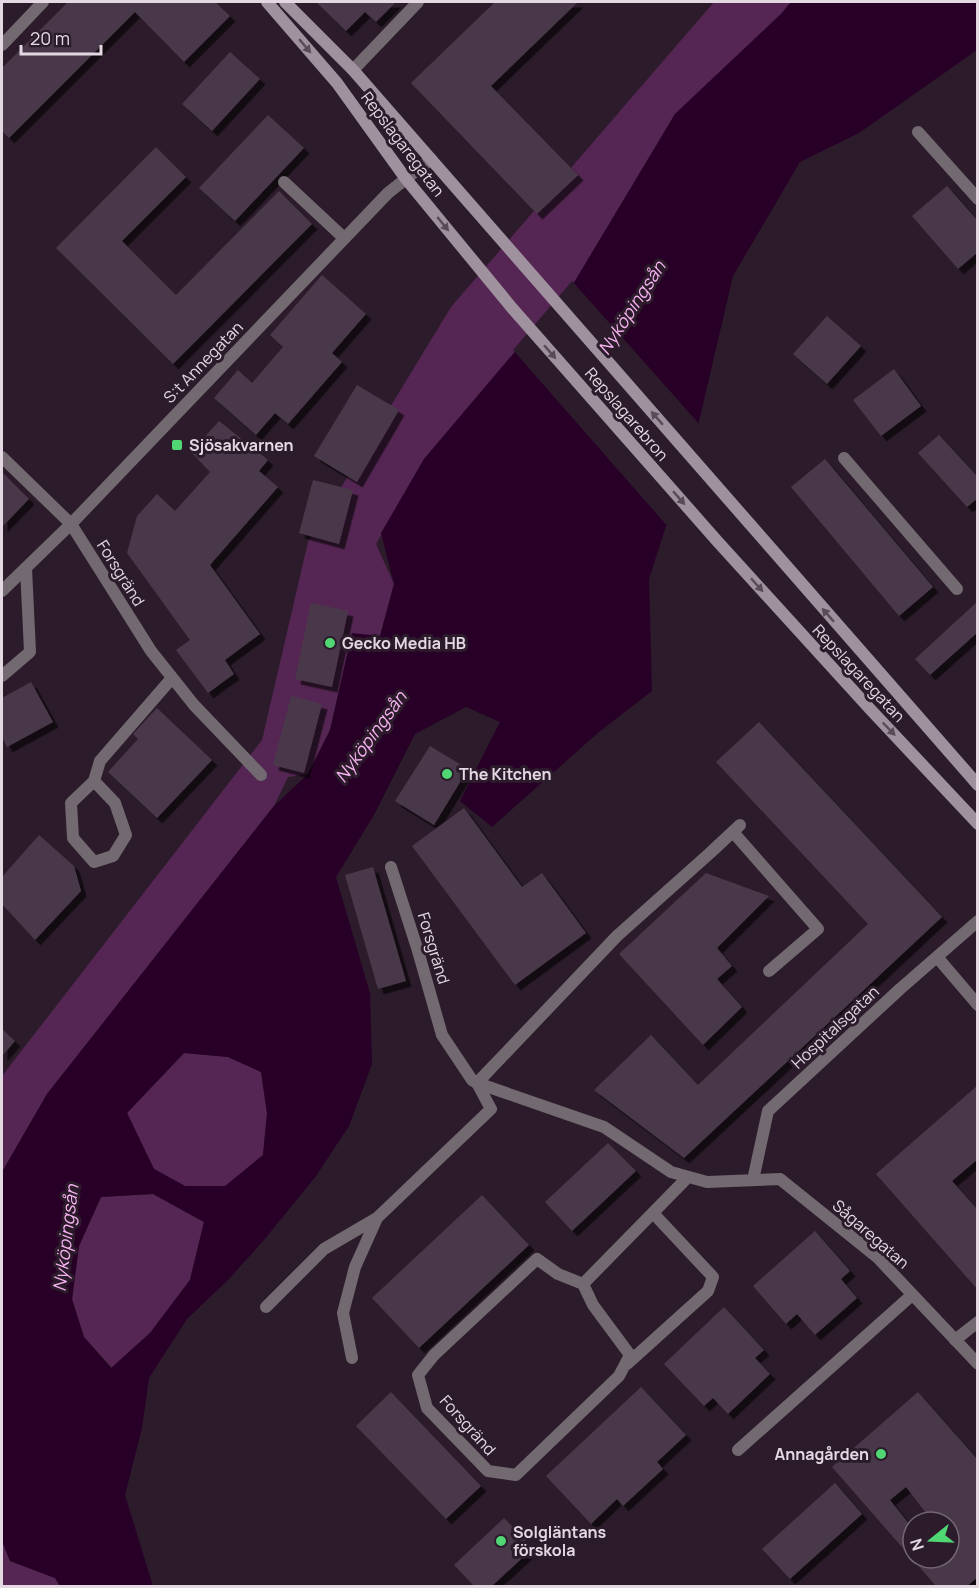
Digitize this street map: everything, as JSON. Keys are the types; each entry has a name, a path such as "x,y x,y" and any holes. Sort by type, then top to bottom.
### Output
{"main road":[{"name":"Repslagaregatan","path":"267,2 337,83 406,179 512,308"},
{"name":"Repslagaregatan","path":"285,2 353,70 538,281"},
{"name":"Repslagarebron","path":"538,281 737,510"},
{"name":"Repslagarebron","path":"512,308 718,542"},
{"name":"Repslagaregatan","path":"737,510 978,785"},
{"name":"Repslagaregatan","path":"718,542 862,701 978,824"}],"street":[{"path":"2,45 43,2"},
{"path":"353,70 418,2"},
{"path":"918,132 978,199"},
{"name":"S:t Annegatan","path":"2,591 71,524 388,193 431,159"},
{"path":"284,182 344,238"},
{"name":"Forsgränd","path":"2,457 71,524 151,651 194,705 261,775"},
{"path":"844,459 957,589"},
{"path":"2,676 30,652 26,568"},
{"path":"94,781 115,803 126,835 113,856 94,862 73,838 71,802 94,781 100,761 172,678"},
{"path":"753,1180 707,1182 672,1172 604,1127 477,1083 617,936 736,828 818,929 769,971"},
{"name":"Forsgränd","path":"377,1218 491,1109 477,1083 472,1080 442,1035 391,867"},
{"name":"Hospitalsgatan","path":"753,1180 768,1111 900,989 978,921"},
{"path":"937,957 978,1005"},
{"path":"625,1365 630,1355 593,1305 583,1284 688,1177"},
{"name":"Sågaregatan","path":"753,1180 780,1179 877,1257 978,1364"},
{"path":"625,1365 708,1291 713,1277 653,1213"},
{"path":"266,1306 324,1249 377,1218"},
{"path":"352,1358 343,1313 356,1267 377,1218"},
{"name":"Forsgränd","path":"583,1284 558,1275 537,1259 434,1355 418,1375 427,1408 488,1471 516,1475 619,1376 625,1365"},
{"path":"738,1450 912,1295"},
{"path":"955,1340 978,1322"}],"shaded area":[{"path":"714,2 791,2 675,114 575,281 424,459 376,544 394,584 380,636 352,634 330,730 308,774 288,777 274,806 47,1094 2,1172 2,1076 262,740 308,542 451,307"},
{"path":"184,1053 228,1057 261,1072 267,1113 263,1155 226,1186 185,1186 154,1169 127,1113"},
{"path":"153,1194 204,1222 190,1280 150,1333 112,1368 84,1337 72,1300 79,1246 101,1197"},
{"path":"2,1541 10,1561 55,1578 60,1586 2,1586"}],"water":[{"name":"Nyköpingsån","path":"791,2 977,2 977,50 859,133 800,162 733,276 697,430 649,579 652,691 599,732 492,827 460,801 500,722 466,707 415,734 374,815 336,877 370,993 372,1064 349,1126 316,1176 264,1240 228,1280 187,1319 149,1378 142,1428 125,1495 153,1586 60,1586 55,1578 10,1561 2,1541 2,1172 47,1094 274,806 308,774 330,730 352,633 380,636 394,584 381,533 424,459 575,281 675,114","holes":["184,1053 228,1057 261,1072 267,1113 263,1155 225,1186 185,1186 154,1169 127,1113","153,1194 204,1222 190,1280 150,1333 111,1368 84,1337 72,1299 79,1246 101,1197"]}],"pier":[{"path":"572,281 701,426 669,528 513,350"}],"building":[{"path":"68,2 215,2 230,16 184,62 135,12 9,138 2,131 2,68"},
{"path":"316,2 396,2 376,22 365,12 346,31"},
{"path":"495,2 578,2 491,86 578,175 537,214 411,83"},
{"path":"230,52 260,79 212,131 182,104"},
{"path":"268,115 304,148 235,221 199,188"},
{"path":"156,147 186,177 122,241 176,295 279,191 312,224 173,364 56,248"},
{"path":"947,186 978,221 978,252 958,269 912,216"},
{"path":"322,275 366,314 332,353 342,362 288,424 275,413 256,435 214,398 238,370 252,383 283,347 270,335"},
{"path":"827,316 861,346 827,384 793,354"},
{"path":"894,369 921,406 881,436 853,400"},
{"path":"357,385 399,410 357,482 314,456"},
{"path":"219,421 268,460 259,471 278,487 210,565 260,634 225,660 234,674 208,693 176,650 190,640 127,553 137,516 157,494 175,511 210,472 191,452"},
{"path":"939,435 978,477 978,498 967,507 918,453"},
{"path":"825,459 933,587 899,616 791,487"},
{"path":"2,472 29,499 2,527"},
{"path":"313,480 353,490 339,544 299,533"},
{"path":"978,601 978,632 930,675 915,659"},
{"path":"311,603 348,611 332,687 295,679"},
{"path":"31,682 53,722 7,747 2,737 2,698"},
{"path":"291,696 322,704 304,773 273,765"},
{"path":"157,708 212,760 157,818 108,772 138,739 133,734"},
{"path":"759,722 942,917 684,1158 594,1090 651,1035 698,1085 868,924 716,762"},
{"path":"430,746 468,769 434,825 395,801"},
{"path":"464,808 522,887 542,873 586,933 515,985 412,846"},
{"path":"39,835 74,866 81,891 35,940 2,904 2,877"},
{"path":"373,867 406,981 378,989 345,875"},
{"path":"706,873 769,896 717,948 732,966 717,979 742,1007 703,1045 619,954"},
{"path":"2,1029 15,1041 2,1056"},
{"path":"978,1085 978,1159 952,1181 978,1210 978,1290 876,1174"},
{"path":"608,1143 636,1171 572,1231 545,1202"},
{"path":"482,1195 529,1245 419,1348 372,1298"},
{"path":"815,1231 850,1271 841,1279 857,1298 815,1335 797,1314 786,1324 753,1286"},
{"path":"724,1307 764,1350 755,1358 770,1374 728,1414 713,1398 704,1406 664,1364"},
{"path":"641,1387 686,1435 657,1462 663,1469 623,1506 617,1499 591,1524 546,1476"},
{"path":"391,1392 481,1486 446,1519 356,1426"},
{"path":"918,1392 978,1460 978,1577 967,1586 936,1586 922,1570 961,1570 961,1510 924,1510 906,1487 890,1500 901,1514 901,1546 832,1467"},
{"path":"835,1483 862,1514 790,1579 762,1549"},
{"path":"504,1518 533,1548 492,1586 474,1586 454,1565"}],"place":[{"name":"Sjösakvarnen","path":"177,445"},
{"name":"Gecko Media HB","path":"330,643"},
{"name":"The Kitchen","path":"447,774"},
{"name":"Annagården","path":"881,1454"},
{"name":"Solgläntans förskola","path":"501,1541"}]}
